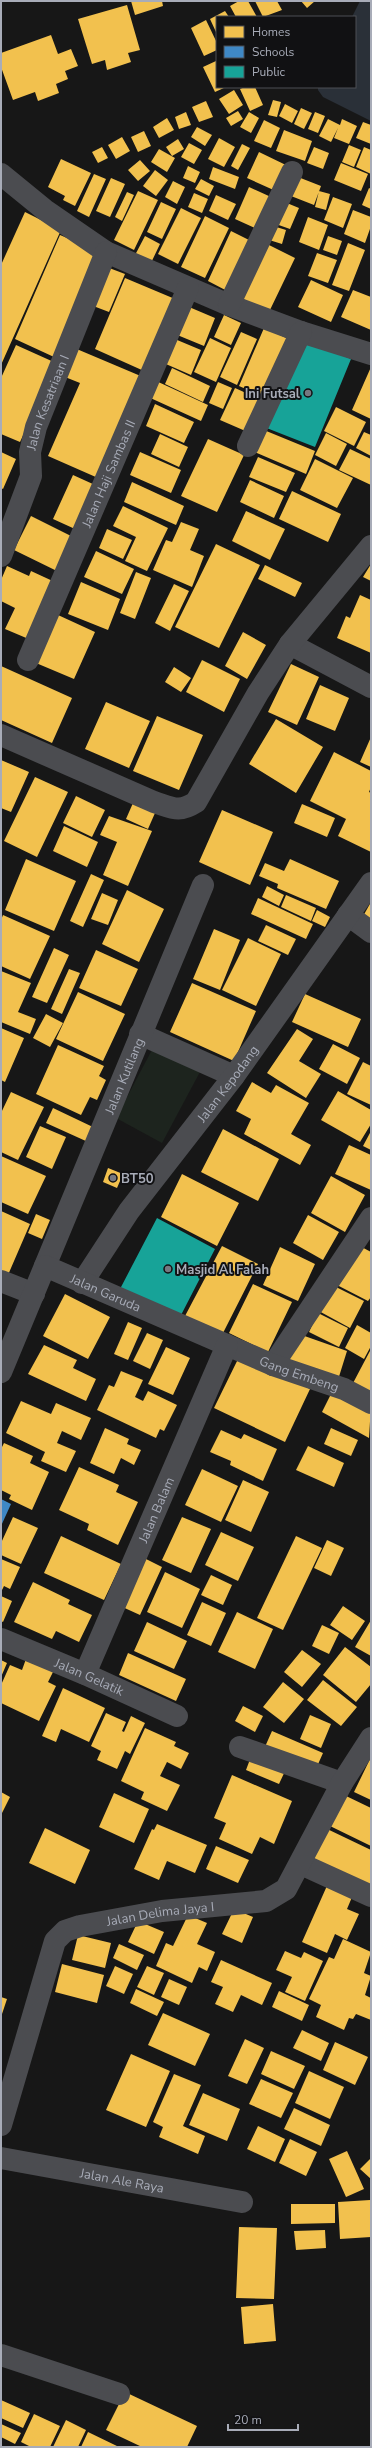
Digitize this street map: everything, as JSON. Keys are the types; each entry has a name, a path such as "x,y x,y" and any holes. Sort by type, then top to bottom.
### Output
{"street":[{"path":"229,305 292,172"},
{"path":"3,182 106,252 229,305 301,332 371,354"},
{"name":"Jalan Kesatriaan I","path":"1,556 31,476 30,452 36,427 106,252"},
{"name":"Jalan Haji Sambas II","path":"28,660 188,288"},
{"path":"248,446 301,332"},
{"path":"1,735 154,802 179,810 187,808 196,802 258,693 290,644 371,546"},
{"path":"290,644 371,688"},
{"name":"Jalan Kepodang","path":"82,1283 150,1183 234,1076 371,883"},
{"name":"Jalan Kutilang","path":"45,1266 202,885"},
{"path":"348,915 371,932"},
{"path":"140,1034 234,1076"},
{"path":"273,1365 371,1218"},
{"path":"1,1372 45,1266"},
{"name":"Jalan Garuda","path":"45,1266 227,1345"},
{"path":"1,1281 34,1294"},
{"name":"Gang Embeng","path":"227,1345 273,1365 344,1388 371,1403"},
{"name":"Jalan Balam","path":"85,1674 227,1345"},
{"name":"Jalan Gelatik","path":"1,1639 85,1674 177,1716"},
{"name":"Jalan Delima Jaya I","path":"1,2126 55,1941 65,1931 80,1926 162,1910 266,1901 286,1889 301,1864 342,1784 371,1738"},
{"path":"240,1747 342,1784"},
{"path":"301,1864 371,1896"},
{"name":"Jalan Ale Raya","path":"1,2158 242,2202"},
{"path":"1,2355 119,2394"}],"shaded area":[{"path":"360,1 371,1 371,121 323,97 318,90 318,88 356,88 356,16 352,16"},
{"path":"154,1046 201,1070 162,1143 116,1118"}],"building: Homes":[{"path":"131,1 162,1 163,6 135,15"},
{"path":"239,1 248,1 256,16 235,16 230,6"},
{"path":"255,1 277,1 282,10 262,16"},
{"path":"301,1 315,1 307,8"},
{"path":"127,5 140,50 128,53 131,62 107,70 105,60 92,64 78,19"},
{"path":"225,11 228,16 216,16 216,32 210,19"},
{"path":"206,20 216,41 216,50 204,56 191,28"},
{"path":"51,35 58,54 71,49 78,66 65,71 68,79 56,84 59,93 38,101 35,92 13,100 1,67 1,53"},
{"path":"216,61 216,88 224,88 215,92 203,67"},
{"path":"255,88 263,105 250,111 240,89"},
{"path":"234,90 243,105 229,114 219,99"},
{"path":"273,100 281,102 277,117 268,115"},
{"path":"206,101 213,117 199,122 192,107"},
{"path":"285,104 298,111 292,123 279,116"},
{"path":"301,108 312,113 304,129 294,124"},
{"path":"238,111 243,119 231,126 226,118"},
{"path":"186,112 191,125 179,129 175,117"},
{"path":"249,112 259,118 251,133 240,127"},
{"path":"315,112 325,116 318,133 308,129"},
{"path":"167,118 174,130 159,138 153,127"},
{"path":"328,119 340,125 342,119 357,126 349,144 334,138 338,128 331,142 319,136"},
{"path":"264,120 280,128 271,148 254,141"},
{"path":"363,122 371,125 371,144 356,138"},
{"path":"197,127 212,135 205,146 191,137"},
{"path":"284,130 312,141 305,161 276,151"},
{"path":"144,131 151,146 138,152 131,137"},
{"path":"122,137 130,151 116,159 108,145"},
{"path":"219,138 235,147 224,167 208,159"},
{"path":"178,139 184,149 172,156 166,147"},
{"path":"189,143 202,150 194,164 181,157"},
{"path":"242,144 250,148 238,170 231,166"},
{"path":"349,145 361,150 354,167 342,162"},
{"path":"102,147 108,158 98,163 92,152"},
{"path":"314,147 329,153 323,169 307,163"},
{"path":"364,147 371,150 371,174 356,167"},
{"path":"159,149 175,158 167,172 151,162"},
{"path":"259,152 290,167 278,192 247,178"},
{"path":"61,159 91,173 75,206 63,200 65,196 48,187"},
{"path":"140,160 150,171 138,181 128,170"},
{"path":"341,163 368,174 361,191 334,180"},
{"path":"188,166 200,172 195,183 183,178"},
{"path":"213,167 239,177 235,189 209,179"},
{"path":"155,170 168,180 156,196 143,186"},
{"path":"94,174 106,179 89,217 77,211"},
{"path":"298,177 321,186 314,205 291,196"},
{"path":"111,178 125,184 110,217 96,211"},
{"path":"201,179 214,186 209,196 195,189"},
{"path":"173,181 185,187 177,204 165,197"},
{"path":"249,187 271,197 257,229 235,219"},
{"path":"369,188 371,189 371,209 362,205"},
{"path":"138,191 158,200 134,250 114,240"},
{"path":"319,191 330,194 326,210 315,207"},
{"path":"127,192 134,195 122,221 115,217"},
{"path":"194,193 208,199 202,213 188,207"},
{"path":"216,195 236,204 228,220 209,211"},
{"path":"333,197 352,204 343,228 324,220"},
{"path":"282,201 299,208 290,229 273,223"},
{"path":"161,202 176,209 162,239 147,232"},
{"path":"181,208 201,218 178,264 158,254"},
{"path":"353,210 371,217 371,226 365,243 344,234"},
{"path":"25,212 61,230 1,365 1,265"},
{"path":"205,216 229,228 205,278 181,267"},
{"path":"308,217 328,225 319,250 299,242"},
{"path":"270,225 286,230 282,244 266,239"},
{"path":"231,231 255,243 231,293 208,281"},
{"path":"60,235 100,252 54,357 15,339"},
{"path":"145,236 160,244 150,265 134,257"},
{"path":"328,236 342,241 337,255 323,250"},
{"path":"265,243 295,258 269,312 239,297"},
{"path":"348,243 365,250 349,291 332,285"},
{"path":"317,253 337,260 328,283 308,276"},
{"path":"104,266 125,274 109,312 88,304"},
{"path":"125,278 175,299 144,371 95,349"},
{"path":"311,280 343,295 331,322 298,307"},
{"path":"353,290 371,297 371,330 341,317"},
{"path":"182,304 215,318 204,346 170,332"},
{"path":"224,315 241,323 231,345 214,337"},
{"path":"264,328 293,341 268,399 239,386"},
{"path":"241,332 257,339 237,385 220,377"},
{"path":"170,337 201,350 191,375 159,361"},
{"path":"210,338 231,348 216,382 194,372"},
{"path":"16,345 56,363 20,442 1,434 1,378"},
{"path":"72,347 143,377 98,478 48,456 80,383 60,375"},
{"path":"371,367 371,419 352,410"},
{"path":"172,368 210,386 203,402 165,384"},
{"path":"154,380 208,405 201,421 146,396"},
{"path":"218,382 232,388 223,409 209,403"},
{"path":"235,388 264,401 250,433 220,420"},
{"path":"155,404 194,422 184,443 146,426"},
{"path":"336,407 366,422 354,446 324,431"},
{"path":"259,428 315,451 306,474 250,450"},
{"path":"364,432 371,435 371,456 356,448"},
{"path":"326,433 347,444 336,466 315,455"},
{"path":"160,434 188,447 179,467 151,454"},
{"path":"208,439 244,455 217,512 181,496"},
{"path":"350,449 371,459 371,485 339,470"},
{"path":"1,452 16,459 3,489 1,488"},
{"path":"140,452 181,470 171,493 130,475"},
{"path":"258,457 295,473 286,492 249,477"},
{"path":"315,459 353,478 337,508 300,490"},
{"path":"73,475 95,485 75,529 53,519"},
{"path":"250,480 284,496 274,518 240,502"},
{"path":"132,482 184,506 176,525 124,502"},
{"path":"292,491 341,514 328,542 279,519"},
{"path":"123,506 168,528 147,571 125,561 136,537 113,526"},
{"path":"246,511 285,529 270,560 232,541"},
{"path":"31,516 77,539 61,573 14,550"},
{"path":"181,522 199,529 190,550 204,556 192,587 153,570 166,540 172,542"},
{"path":"107,529 132,540 123,559 99,548"},
{"path":"216,544 260,565 219,648 175,627"},
{"path":"96,551 134,569 122,594 84,577"},
{"path":"371,564 371,581 363,577"},
{"path":"265,565 302,583 295,597 258,579"},
{"path":"7,566 29,576 31,571 57,583 31,640 5,629 15,608 1,601 1,580"},
{"path":"136,572 151,578 135,619 120,613"},
{"path":"81,582 120,599 108,630 68,614"},
{"path":"174,584 189,591 170,631 155,623"},
{"path":"360,595 371,600 371,653 337,638 346,616 350,618"},
{"path":"58,615 95,632 74,679 36,663"},
{"path":"243,632 266,645 247,679 225,666"},
{"path":"202,660 240,679 224,712 186,692"},
{"path":"291,664 319,677 297,725 268,712"},
{"path":"1,666 72,698 52,743 1,720"},
{"path":"174,667 191,678 181,692 165,682"},
{"path":"320,685 349,698 335,731 306,719"},
{"path":"106,702 150,721 129,768 85,749"},
{"path":"157,716 203,735 179,790 133,771"},
{"path":"276,719 323,747 296,793 249,764"},
{"path":"371,737 371,767 360,762"},
{"path":"334,752 371,771 371,787 369,792 371,793 371,852 338,836 346,819 310,801"},
{"path":"1,760 29,772 11,812 1,808"},
{"path":"35,777 68,792 37,857 4,841"},
{"path":"76,796 105,810 92,837 63,823"},
{"path":"133,803 155,813 148,829 126,819"},
{"path":"302,804 335,818 327,837 294,823"},
{"path":"222,810 273,832 250,885 199,862"},
{"path":"109,816 152,831 128,886 103,875 117,842 100,835"},
{"path":"64,826 98,842 87,867 53,851"},
{"path":"26,859 76,881 54,931 5,910"},
{"path":"290,859 339,881 326,909 277,888 278,884 259,876 265,863 284,871"},
{"path":"91,874 104,880 83,927 70,921"},
{"path":"267,886 284,895 279,906 262,897"},
{"path":"127,890 164,909 139,962 102,944"},
{"path":"102,893 118,900 108,925 91,919"},
{"path":"286,895 316,908 311,921 281,907"},
{"path":"258,898 313,924 306,939 251,914"},
{"path":"371,902 371,922 362,918"},
{"path":"317,910 330,917 325,927 312,921"},
{"path":"3,915 50,936 30,979 1,966 1,920"},
{"path":"266,925 296,939 288,955 258,941"},
{"path":"214,929 240,940 220,990 193,979"},
{"path":"248,938 281,954 256,1006 222,990"},
{"path":"54,948 69,955 47,1003 32,997"},
{"path":"96,950 138,969 121,1006 79,988"},
{"path":"69,969 80,973 62,1014 51,1009"},
{"path":"1,971 31,983 18,1012 36,1019 30,1034 1,1022"},
{"path":"192,983 256,1011 234,1061 170,1032"},
{"path":"78,992 125,1014 103,1061 56,1039"},
{"path":"305,994 361,1019 348,1047 292,1022"},
{"path":"46,1014 63,1023 50,1047 33,1038"},
{"path":"1,1028 24,1038 5,1082 1,1080"},
{"path":"297,1029 313,1039 299,1061 321,1074 306,1098 267,1073"},
{"path":"333,1044 360,1058 347,1084 319,1069"},
{"path":"58,1045 104,1066 99,1076 106,1080 97,1100 90,1097 81,1115 36,1094"},
{"path":"363,1062 371,1066 371,1105 347,1094"},
{"path":"252,1082 271,1093 276,1085 309,1103 291,1134 311,1145 300,1165 244,1134 251,1119 236,1111"},
{"path":"338,1091 371,1110 371,1124 360,1142 321,1120"},
{"path":"11,1092 44,1107 18,1160 1,1152 1,1113"},
{"path":"53,1108 95,1128 88,1142 46,1123"},
{"path":"40,1126 66,1137 52,1169 26,1157"},
{"path":"223,1129 279,1159 258,1201 201,1172"},
{"path":"371,1131 371,1150 363,1146"},
{"path":"349,1145 371,1155 371,1190 335,1174"},
{"path":"1,1156 46,1176 28,1214 1,1202"},
{"name":"BT50","path":"108,1168 123,1174 117,1188 103,1182"},
{"path":"182,1174 239,1203 217,1246 161,1217"},
{"path":"331,1176 365,1195 345,1232 311,1213"},
{"path":"1,1211 30,1224 8,1275 1,1272"},
{"path":"36,1214 50,1220 42,1239 28,1233"},
{"path":"308,1215 339,1232 323,1260 293,1243"},
{"path":"356,1244 371,1252 371,1297 368,1301 335,1284"},
{"path":"222,1246 258,1264 222,1335 185,1316"},
{"path":"280,1247 315,1264 298,1301 263,1285"},
{"path":"253,1284 292,1302 268,1352 229,1333"},
{"path":"330,1284 364,1301 350,1328 317,1310"},
{"path":"65,1294 110,1317 88,1359 43,1336"},
{"path":"318,1313 348,1328 339,1347 309,1332"},
{"path":"128,1322 142,1328 128,1360 114,1354"},
{"path":"357,1325 371,1333 371,1346 364,1359 345,1348"},
{"path":"147,1333 163,1340 150,1369 133,1361"},
{"path":"296,1333 347,1351 337,1383 286,1365"},
{"path":"44,1345 77,1360 73,1368 96,1379 86,1401 28,1374"},
{"path":"166,1347 190,1358 173,1395 148,1384"},
{"path":"371,1349 371,1395 352,1385"},
{"path":"240,1355 310,1389 285,1442 214,1408"},
{"path":"121,1371 143,1380 135,1397 143,1401 148,1391 177,1405 164,1431 160,1429 156,1438 97,1410 109,1385 114,1387"},
{"path":"335,1386 371,1405 369,1438 322,1412"},
{"path":"21,1401 51,1414 56,1403 91,1418 81,1440 62,1431 57,1443 76,1451 66,1472 41,1461 45,1452 6,1433"},
{"path":"105,1428 129,1439 127,1444 141,1450 134,1465 121,1458 114,1474 90,1463"},
{"path":"331,1428 358,1440 351,1456 324,1444"},
{"path":"221,1430 241,1439 244,1434 277,1449 263,1481 230,1465 231,1461 210,1452"},
{"path":"4,1443 33,1456 30,1463 49,1472 32,1510 9,1499 11,1495 1,1490 1,1449"},
{"path":"308,1446 344,1463 334,1487 296,1470"},
{"path":"79,1467 119,1485 116,1492 138,1502 118,1545 87,1530 89,1524 59,1510"},
{"path":"202,1469 238,1486 221,1522 185,1505"},
{"path":"243,1480 269,1492 251,1532 225,1520"},
{"path":"13,1517 38,1528 21,1564 1,1555 1,1543"},
{"path":"182,1517 211,1529 191,1573 162,1560"},
{"path":"221,1532 254,1547 238,1581 205,1565"},
{"path":"61,1536 121,1564 104,1600 44,1573"},
{"path":"296,1536 322,1548 283,1630 257,1618"},
{"path":"327,1540 344,1548 331,1576 314,1568"},
{"path":"140,1556 162,1567 140,1615 118,1605"},
{"path":"1,1559 20,1567 10,1589 4,1586 1,1592"},
{"path":"165,1572 200,1589 182,1628 147,1612"},
{"path":"211,1575 232,1585 223,1605 201,1595"},
{"path":"33,1582 70,1600 68,1604 92,1615 79,1642 56,1631 52,1639 14,1622"},
{"path":"1,1596 12,1601 3,1622 1,1621"},
{"path":"202,1602 226,1613 211,1646 187,1635"},
{"path":"343,1606 365,1621 352,1640 330,1625"},
{"path":"237,1612 273,1629 255,1669 218,1652"},
{"path":"371,1620 371,1656 355,1647"},
{"path":"147,1622 187,1641 174,1669 134,1651"},
{"path":"322,1625 339,1633 329,1654 312,1646"},
{"path":"345,1647 371,1667 371,1684 356,1702 323,1675"},
{"path":"302,1650 321,1664 302,1687 284,1672"},
{"path":"128,1653 186,1679 176,1701 119,1675"},
{"path":"26,1659 53,1672 48,1682 56,1686 39,1721 1,1703 1,1685 10,1665 22,1670"},
{"path":"1,1660 7,1663 1,1677"},
{"path":"323,1680 357,1707 341,1726 307,1700"},
{"path":"283,1682 304,1699 284,1723 263,1707"},
{"path":"63,1688 105,1708 89,1742 61,1729 56,1742 42,1736"},
{"path":"243,1706 263,1716 255,1732 235,1721"},
{"path":"106,1713 126,1722 122,1731 124,1732 131,1716 145,1723 130,1754 125,1751 117,1769 97,1760 101,1751 91,1746"},
{"path":"310,1715 331,1724 321,1748 300,1739"},
{"path":"145,1728 176,1742 174,1746 189,1753 181,1769 167,1762 160,1776 180,1785 167,1811 141,1799 144,1792 121,1781"},
{"path":"272,1731 323,1753 315,1771 264,1749"},
{"path":"252,1754 286,1769 279,1784 246,1770"},
{"path":"371,1757 371,1800 354,1792"},
{"path":"232,1775 292,1801 274,1844 260,1837 252,1854 219,1839 226,1823 214,1818"},
{"path":"1,1792 10,1797 1,1815"},
{"path":"114,1793 149,1809 134,1843 99,1827"},
{"path":"344,1795 371,1808 371,1846 330,1826"},
{"path":"157,1824 207,1845 195,1873 167,1861 159,1880 134,1869 152,1829 154,1830"},
{"path":"323,1827 371,1850 371,1888 308,1858"},
{"path":"45,1828 90,1850 75,1884 29,1863"},
{"path":"216,1846 249,1860 238,1883 206,1869"},
{"path":"330,1879 355,1890 347,1909 359,1914 347,1940 335,1934 327,1953 302,1942"},
{"path":"234,1909 253,1917 242,1943 222,1934"},
{"path":"188,1915 207,1923 197,1944 215,1952 207,1971 199,1967 192,1983 156,1966 166,1943 173,1946"},
{"path":"138,1921 164,1932 154,1954 128,1942"},
{"path":"78,1935 111,1943 105,1968 72,1960"},
{"path":"343,1939 371,1952 364,1973 371,1976 365,1995 371,1998 371,2020 356,2014 353,2019 349,2018 344,2030 316,2017 321,2005 309,1999 329,1957 334,1959"},
{"path":"119,1944 144,1955 137,1970 113,1958"},
{"path":"285,1951 301,1958 304,1952 323,1961 305,2001 285,1992 292,1977 276,1970"},
{"path":"221,1960 272,1983 262,2005 241,1995 233,2012 215,2004 223,1987 211,1982"},
{"path":"62,1964 104,1975 97,2003 55,1992"},
{"path":"115,1966 133,1974 124,1994 106,1986"},
{"path":"147,1966 164,1973 154,1995 137,1987"},
{"path":"169,1979 187,1987 179,2005 161,1997"},
{"path":"136,1989 164,2002 157,2016 130,2003"},
{"path":"279,1991 309,2005 302,2021 272,2007"},
{"path":"1,1997 7,1999 1,2017"},
{"path":"163,2013 210,2034 195,2066 148,2045"},
{"path":"302,2030 329,2043 321,2061 293,2048"},
{"path":"245,2039 264,2048 247,2084 228,2076"},
{"path":"335,2042 368,2057 355,2085 323,2070"},
{"path":"271,2051 305,2066 294,2089 261,2074"},
{"path":"131,2054 170,2071 146,2127 106,2110"},
{"path":"309,2071 344,2087 330,2119 295,2103"},
{"path":"174,2074 201,2085 183,2126 205,2136 198,2154 159,2137 163,2127 153,2122"},
{"path":"261,2079 293,2093 281,2118 249,2104"},
{"path":"203,2093 240,2109 227,2141 189,2125"},
{"path":"294,2108 330,2125 321,2146 284,2129"},
{"path":"258,2126 285,2139 275,2162 247,2149"},
{"path":"290,2139 317,2152 306,2176 279,2163"},
{"path":"347,2151 364,2189 346,2197 329,2159"},
{"path":"371,2158 371,2179 360,2169"},
{"path":"370,2200 371,2237 340,2239 338,2202"},
{"path":"291,2204 335,2204 335,2223 291,2224"},
{"path":"239,2227 277,2228 274,2299 236,2298"},
{"path":"325,2230 326,2248 296,2250 294,2231"},
{"path":"273,2304 276,2341 244,2344 241,2307"},
{"path":"125,2392 197,2426 187,2447 142,2447 106,2430"},
{"path":"1,2400 30,2413 23,2428 1,2418"},
{"path":"34,2414 60,2426 50,2447 31,2447 21,2442"},
{"path":"66,2420 86,2430 78,2447 53,2447"},
{"path":"1,2424 21,2433 15,2444 1,2437"},
{"path":"88,2432 119,2447 81,2447"}],"building: Schools":[{"path":"1,1499 11,1504 1,1526"}],"building: Public":[{"name":"Ini Futsal","path":"301,338 351,359 315,447 264,427"},
{"name":"Masjid Al Falah","path":"157,1218 215,1249 179,1319 120,1289"}],"place":[{"name":"Ini Futsal","path":"308,393"},
{"name":"BT50","path":"113,1178"},
{"name":"Masjid Al Falah","path":"168,1269"}]}
